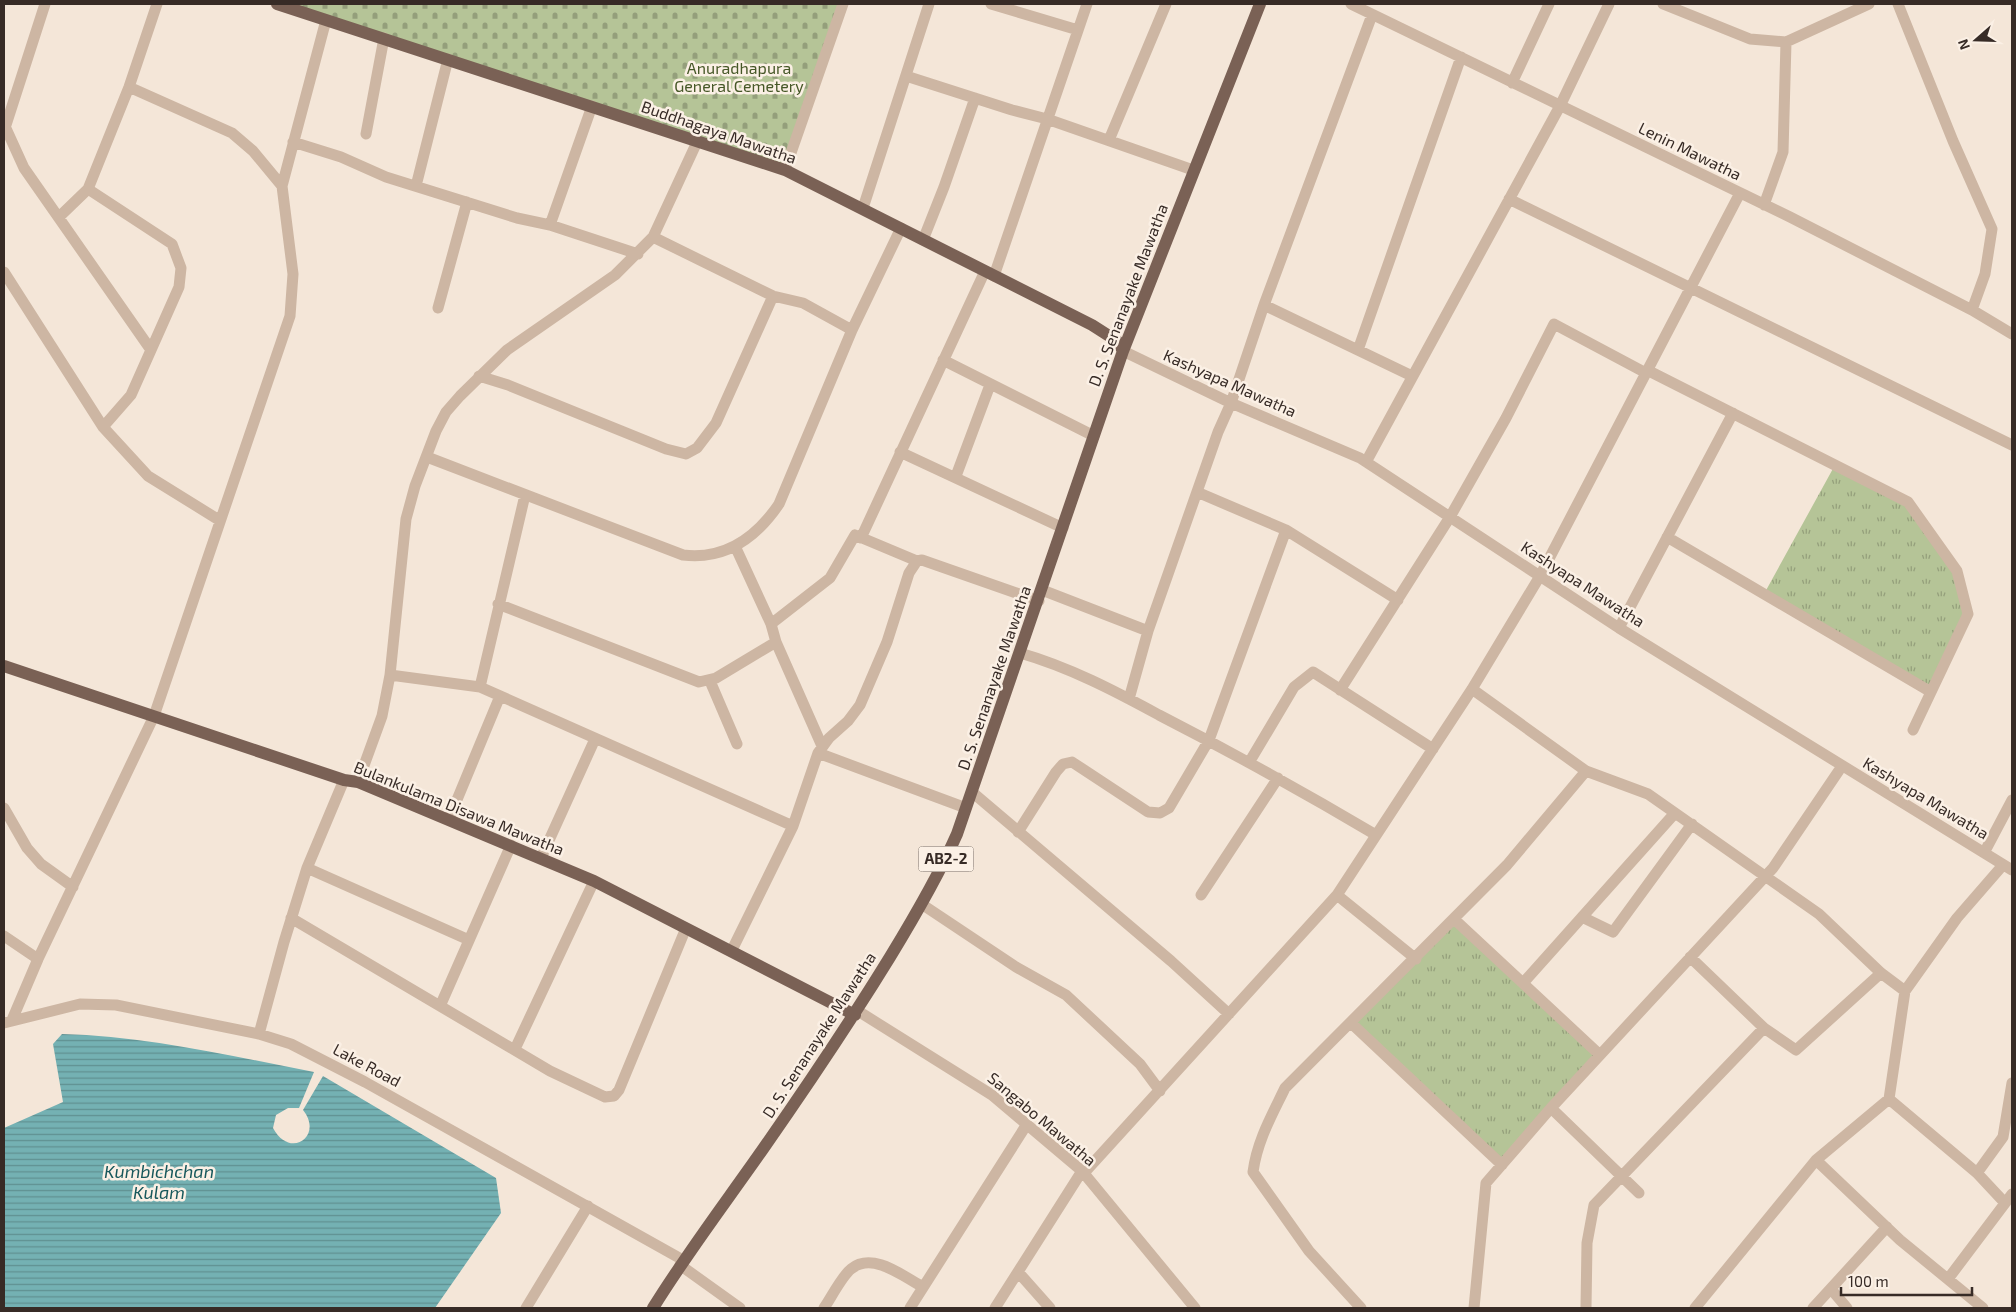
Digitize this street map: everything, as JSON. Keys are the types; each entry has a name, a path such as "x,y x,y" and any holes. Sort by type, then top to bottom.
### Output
{"main road":[{"name":"Buddhagaya Mawatha","path":"276,4 785,170 1110,335 1117,341 1123,351"},
{"name":"D. S. Senanayake Mawatha","path":"653,1308 682,1262 764,1148 856,1013 923,905 945,861 972,792 1123,351 1260,4"},
{"name":"Bulankulama Disawa Mawatha","path":"5,670 154,716 344,780 358,782 594,881 856,1013"}],"street":[{"path":"45,4 4,126 24,168 151,350"},
{"path":"59,216 88,188 128,87 157,4"},
{"path":"785,170 843,4"},
{"path":"862,208 929,4"},
{"path":"991,4 1078,30"},
{"path":"861,538 943,360 989,273 1047,119 1087,4"},
{"path":"1109,140 1166,4"},
{"name":"Lenin Mawatha","path":"1351,4 1366,9 1512,83 1740,193 1972,310 2011,332"},
{"path":"1512,83 1549,4"},
{"path":"1366,462 1560,106 1609,4"},
{"path":"1663,4 1750,39 1786,42 1869,4"},
{"path":"1898,4 1953,141 1992,229 1984,274 1972,310"},
{"path":"1129,699 1148,631 1197,492 1231,403 1366,9"},
{"path":"8,1022 154,716 219,520 290,316 293,274 282,186 326,20"},
{"path":"366,134 384,38"},
{"path":"1764,205 1783,152 1786,42"},
{"path":"1358,350 1461,56"},
{"path":"416,186 448,59"},
{"path":"906,76 1047,119 1193,170"},
{"path":"128,87 232,133 253,151 282,186"},
{"path":"923,240 975,98"},
{"path":"550,225 592,106"},
{"path":"293,142 341,157 386,177 517,218 550,225 638,254"},
{"path":"358,782 382,716 390,674 406,519 415,486 436,431 446,412 507,350 615,275 638,254 653,236 697,142"},
{"path":"88,188 172,244 182,268 179,287 131,395 103,427"},
{"path":"995,1308 1083,1172 1160,1091 1337,895 1472,690 1540,576 1740,193"},
{"path":"1509,199 2012,444"},
{"path":"438,308 467,202"},
{"path":"427,457 683,555 710,555 735,546 766,523 779,504 852,330 901,228"},
{"path":"653,236 773,296 803,303 852,330"},
{"path":"4,272 103,427 148,476 219,520"},
{"path":"480,376 508,385 666,449 686,454 697,448 716,423 773,296"},
{"path":"1264,305 1412,376"},
{"path":"1340,690 1450,517 1506,418 1554,324 1908,502 1957,571 1968,614 1913,730"},
{"name":"Kashyapa Mawatha","path":"1123,351 1231,403 1366,462 1619,628 2008,867"},
{"path":"943,360 1094,436"},
{"path":"956,476 990,385"},
{"path":"1619,628 1732,413"},
{"path":"900,452 956,476 1063,528"},
{"path":"1197,492 1286,530 1398,600"},
{"path":"480,687 524,494"},
{"path":"1018,832 1056,772 1063,764 1072,762 1148,812 1160,813 1169,808 1209,740 1286,530"},
{"path":"772,624 830,578 855,535 917,561 922,560 1040,595 1148,631"},
{"path":"1667,537 1931,692"},
{"path":"735,546 772,624 776,642 820,750 966,808"},
{"path":"732,950 792,826 820,750 848,721 860,705 887,642 909,573 917,561"},
{"path":"498,604 699,682 710,681 776,642"},
{"path":"1020,653 1047,661 1129,699 1250,761 1376,835"},
{"path":"1250,761 1294,687 1313,672 1433,749"},
{"path":"390,674 480,687 792,826"},
{"path":"710,681 737,744"},
{"path":"1472,690 1586,771 1648,794 1692,824 1819,914 1881,973 1905,991"},
{"path":"449,819 500,696"},
{"path":"541,858 595,738"},
{"path":"1474,1308 1486,1183 1551,1108 1765,876 1842,766"},
{"path":"1360,1308 1309,1251 1253,1172 1263,1133 1285,1088 1416,959 1507,865 1586,771"},
{"path":"1201,895 1278,778"},
{"path":"259,1034 307,868 344,780"},
{"path":"972,792 1171,961 1229,1014"},
{"path":"1984,853 2012,800"},
{"path":"4,808 27,848 42,864 73,887"},
{"path":"1523,983 1675,813"},
{"path":"1582,917 1613,932 1692,824"},
{"path":"440,1004 511,845"},
{"path":"1694,1308 1816,1160 1888,1099 1905,991 1957,918 2008,867"},
{"path":"307,868 469,940"},
{"path":"515,1049 594,881"},
{"path":"1337,895 1416,959"},
{"path":"923,905 1016,967 1066,995 1140,1064 1160,1091"},
{"path":"291,918 515,1049 566,1078 605,1097 614,1096 619,1090 686,928"},
{"path":"1454,919 1600,1055"},
{"path":"4,936 38,958"},
{"path":"1690,957 1764,1028 1796,1050 1881,973"},
{"name":"Lake Road","path":"8,1022 80,1004 116,1005 259,1034 291,1044 366,1082 588,1206 682,1262 740,1308"},
{"name":"Sangabo Mawatha","path":"856,1013 992,1095 1083,1172 1195,1308"},
{"path":"1351,1022 1502,1165"},
{"path":"1586,1308 1588,1242 1594,1205 1621,1174 1764,1028"},
{"path":"1977,1173 2003,1137 2012,1083"},
{"path":"1888,1099 2009,1199 1948,1279"},
{"path":"1551,1108 1639,1193"},
{"path":"910,1308 1027,1124"},
{"path":"1816,1160 1888,1227 1983,1308"},
{"path":"526,1308 588,1206"},
{"path":"1813,1308 1888,1227"},
{"path":"824,1308 851,1269 863,1263 878,1263 924,1287"},
{"path":"1019,1273 1050,1308"},
{"path":"1830,1289 1847,1308"}],"green space":[{"name":"Anuradhapura General Cemetery","path":"281,4 842,4 785,170"},
{"path":"1835,465 1908,502 1957,571 1968,614 1931,692 1764,594"},
{"path":"1454,919 1600,1055 1502,1165 1351,1023"}],"water":[{"name":"Kumbichchan Kulam","path":"62,1034 157,1043 220,1053 314,1072 299,1108 288,1108 276,1115 273,1128 280,1137 288,1142 296,1143 302,1141 307,1136 310,1128 303,1110 323,1076 496,1178 501,1213 435,1308 4,1308 4,1128 63,1102 53,1044"}]}
